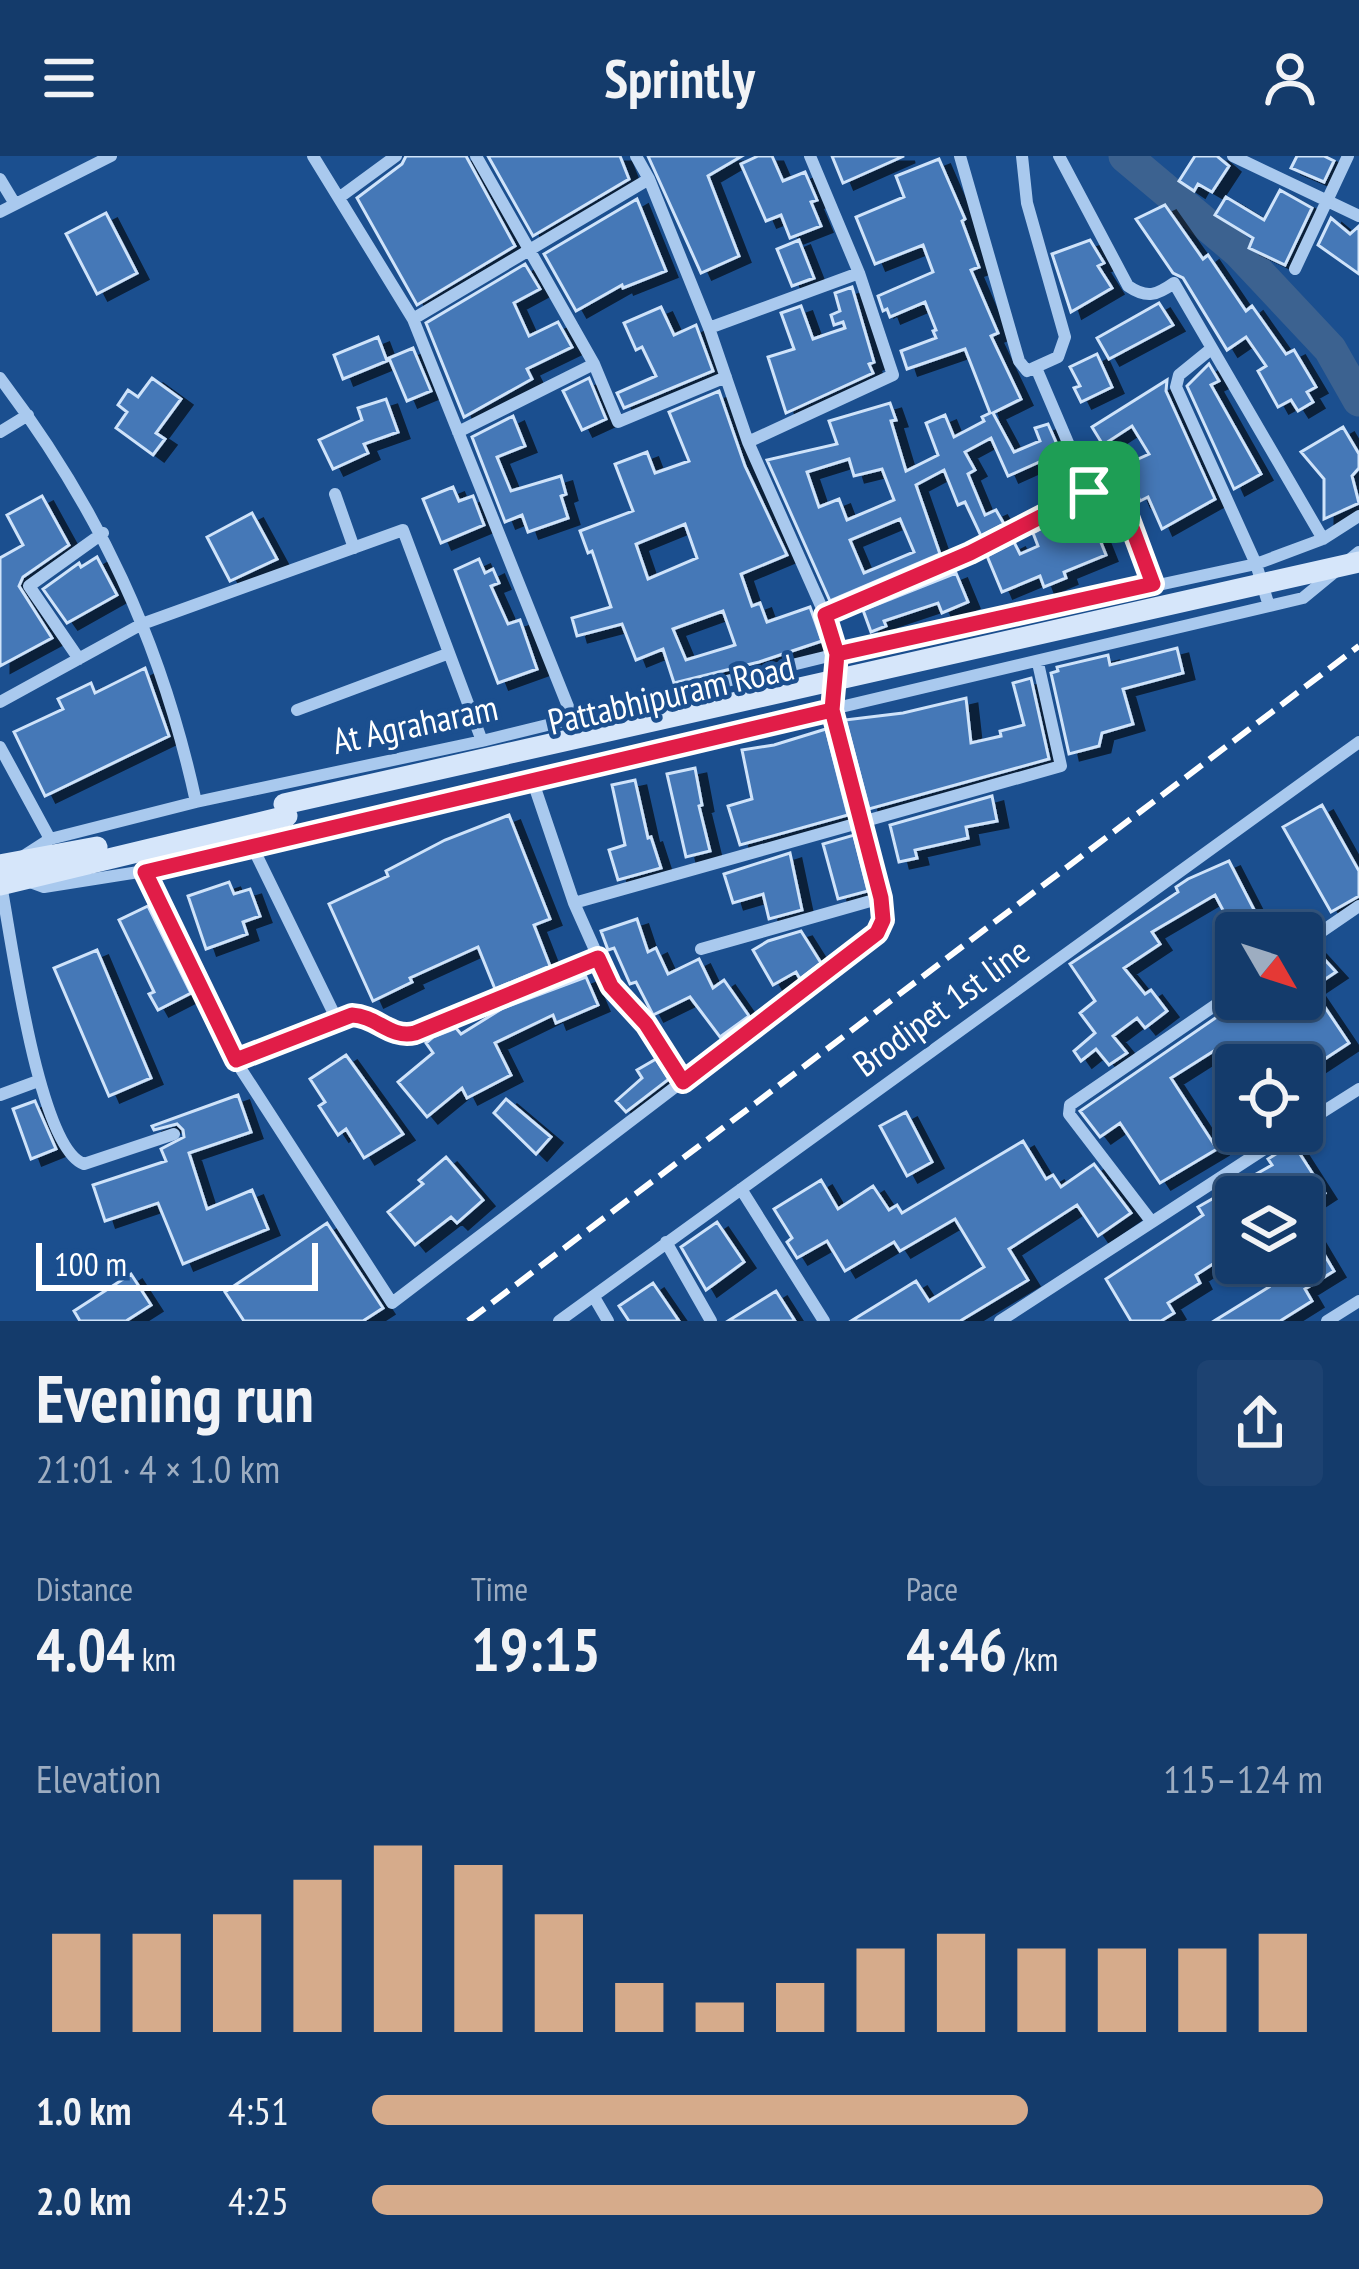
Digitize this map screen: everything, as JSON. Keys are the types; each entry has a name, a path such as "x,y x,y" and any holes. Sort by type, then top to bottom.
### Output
{"street":[{"path":"0,212 112,156"},
{"path":"313,156 413,320 573,719"},
{"path":"340,196 396,156"},
{"path":"476,156 594,364 618,422 726,377"},
{"path":"145,872 236,1060 392,1303 877,933 883,920 881,898 832,710 837,654 825,615 748,442 709,328 636,156"},
{"path":"748,442 893,375 859,274 810,156"},
{"path":"960,156 1019,361 1028,371 1058,357 1064,337 1027,203 1022,156"},
{"path":"1060,156 1128,286 1140,295 1157,295 1174,283 1323,539"},
{"path":"1233,156 1359,216"},
{"path":"1295,268 1348,156"},
{"path":"0,179 15,204"},
{"path":"413,320 649,179"},
{"path":"709,328 859,274"},
{"path":"1211,349 1179,375 1176,387 1256,564 1269,606"},
{"path":"458,432 594,364"},
{"path":"1036,370 1089,492"},
{"path":"0,378 103,533 179,724 196,802"},
{"path":"0,432 28,415"},
{"path":"825,615 970,553 1114,479 1153,584"},
{"path":"334,494 354,548"},
{"name":"At Agraharam","path":"8,875 50,839 837,654 1256,564 1323,539 1359,516"},
{"path":"0,702 142,624 403,530 482,741"},
{"path":"79,659 29,586 103,533"},
{"path":"174,1134 84,1165 67,1152 38,1081 8,875 44,887 145,872 1038,664 1303,598 1359,552"},
{"name":"Pattabhipuram Road","path":"8,875 1359,562"},
{"name":"Pattabhipuram Road","path":"286,810 1359,574"},
{"path":"297,710 447,654"},
{"path":"574,903 1061,766 1038,664"},
{"name":"Brodipet 1st line","path":"559,1321 1359,742"},
{"path":"0,748 50,839"},
{"path":"533,782 574,903 611,986 646,1024 683,1082"},
{"path":"252,846 337,1020"},
{"path":"701,950 881,898"},
{"path":"1323,931 1359,906"},
{"path":"236,1060 337,1020 366,1015 404,1036 598,958"},
{"path":"1151,1221 1069,1114 1070,1105 1215,1005"},
{"path":"0,1095 38,1081"},
{"path":"1323,1112 1359,1089"},
{"path":"1000,1321 1259,1152"},
{"path":"741,1189 824,1321"},
{"path":"666,1242 711,1321"},
{"path":"594,1297 608,1321"},
{"path":"1327,1321 1359,1301"}],"building":[{"path":"406,156 466,156 515,246 417,305 357,198"},
{"path":"488,156 620,156 629,179 533,236"},
{"path":"648,156 742,156 708,176 739,256 701,273"},
{"path":"772,156 783,181 805,172 821,226 790,238 781,215 766,221 741,164"},
{"path":"832,156 904,156 843,183"},
{"path":"1195,156 1217,156 1229,166 1212,192 1198,184 1194,191 1179,181"},
{"path":"1297,156 1324,156 1334,161 1324,182 1291,168"},
{"path":"939,159 965,219 979,267 971,270 998,333 991,336 1021,399 993,413 1014,452 1040,441 1035,428 1048,424 1067,467 1052,477 1046,459 1008,476 991,438 965,452 975,470 968,474 985,515 996,510 1004,524 981,536 965,502 958,505 944,470 916,485 940,554 830,601 767,460 837,444 829,421 890,403 906,471 938,455 926,423 945,415 954,437 990,413 965,349 907,369 901,351 936,338 925,302 890,317 887,309 883,311 878,296 933,272 923,245 875,264 856,217 904,197 896,176","holes":["849,459 854,476 882,469 894,500 847,520 839,499 819,507 807,472","900,519 914,552 864,573 850,540"]},
{"path":"1280,190 1312,208 1285,265 1249,248 1253,238 1215,215 1226,197 1264,220"},
{"path":"637,199 666,271 622,285 576,311 544,254"},
{"path":"1165,205 1203,259 1208,255 1246,311 1252,306 1286,354 1294,350 1316,387 1307,392 1313,402 1298,411 1291,400 1278,407 1258,371 1266,366 1246,337 1227,350 1183,278 1173,273 1136,219"},
{"path":"106,213 137,273 97,294 66,234"},
{"path":"1331,218 1350,234 1359,226 1359,274 1318,245"},
{"path":"799,240 814,278 792,286 777,249"},
{"path":"1090,240 1112,288 1071,312 1052,254"},
{"path":"525,264 540,289 514,303 529,336 558,322 572,347 527,369 532,379 464,417 426,323"},
{"path":"852,287 873,373 786,413 768,357 794,349 781,313 801,306 813,339 845,328 843,322 834,325 831,315 840,311 835,293"},
{"path":"1159,303 1173,325 1109,359 1097,338"},
{"path":"661,307 674,335 696,325 713,371 624,408 617,393 656,376 642,347 636,350 624,323"},
{"path":"378,337 387,361 343,379 334,355"},
{"path":"413,348 431,391 407,401 389,358"},
{"path":"1097,354 1112,387 1081,402 1074,388 1080,386 1070,367"},
{"path":"1209,364 1219,381 1211,385 1261,474 1234,489 1187,386"},
{"path":"152,378 181,399 156,433 165,439 153,455 116,428 127,412 118,405 128,390 138,397"},
{"path":"589,378 606,419 582,430 563,391"},
{"path":"1167,380 1166,391 1215,499 1162,529 1148,497 1140,501 1125,465 1149,454 1132,426 1103,445 1092,427"},
{"path":"719,391 745,466 787,555 741,574 752,606 760,603 767,622 810,607 822,641 674,683 663,649 636,660 622,624 577,636 572,618 611,607 580,531 633,511 615,464 647,452 655,473 689,461 669,412","holes":["685,524 697,558 648,579 636,544","723,611 735,645 686,660 673,629"]},
{"path":"386,399 398,432 364,444 368,453 333,469 319,440 362,420 358,408"},
{"path":"513,416 525,446 497,457 511,491 561,476 566,494 561,496 568,518 528,532 522,515 505,522 472,437"},
{"path":"1343,427 1359,454 1359,468 1352,476 1359,503 1324,519 1324,479 1301,452"},
{"path":"453,487 459,501 473,496 484,525 441,543 423,499"},
{"path":"42,496 69,545 23,577 19,586 52,638 0,666 0,558 23,545 7,515"},
{"path":"1086,505 1106,555 1064,572 1066,578 1044,587 1040,576 1002,592 987,556 1014,542 1020,554 1038,546 1033,533"},
{"path":"252,513 277,559 230,581 207,537"},
{"path":"97,557 117,595 67,623 43,589 79,563 81,567"},
{"path":"479,559 485,573 493,569 499,583 491,586 508,624 520,620 537,669 498,683 455,570"},
{"path":"956,573 968,602 942,613 938,603 884,621 886,626 871,632 863,610"},
{"path":"1177,648 1183,673 1123,689 1133,724 1102,733 1099,746 1069,754 1051,673 1057,667 1108,655 1110,665"},
{"path":"145,668 169,736 45,796 14,732 63,709 58,699 91,683 95,693"},
{"path":"1031,678 1049,759 869,809 845,720 966,698 971,743 1024,725 1013,683"},
{"path":"826,729 848,815 740,845 728,806 752,799 742,750"},
{"path":"695,768 710,851 686,857 667,774"},
{"path":"635,780 648,838 661,868 618,880 609,850 625,845 612,785"},
{"path":"992,796 997,821 966,827 968,838 915,850 917,858 899,862 890,825"},
{"path":"1322,805 1359,871 1359,896 1331,912 1283,827"},
{"path":"509,815 550,919 534,925 550,966 495,989 478,947 373,1001 329,904 388,876 386,871 445,840"},
{"path":"854,835 868,891 838,899 823,844"},
{"path":"790,853 802,910 769,919 763,894 733,903 724,874"},
{"path":"1229,861 1255,912 1224,912 1215,895 1152,932 1160,944 1124,968 1167,1011 1145,1028 1137,1018 1113,1036 1127,1053 1109,1065 1096,1049 1081,1061 1074,1051 1095,1033 1080,1013 1095,1001 1070,964 1178,892 1176,887"},
{"path":"229,882 234,894 250,889 260,916 243,922 247,934 206,949 188,896"},
{"path":"148,906 191,993 158,1010 119,920"},
{"path":"637,919 648,952 656,948 668,974 699,959 713,988 724,980 749,1016 720,1037 690,997 653,1015 636,982 630,984 614,948 608,950 601,931"},
{"path":"801,931 821,963 800,979 796,972 773,985 753,950"},
{"path":"97,950 151,1078 109,1096 54,968"},
{"path":"1323,958 1336,972 1323,981"},
{"path":"586,977 598,1005 556,1023 553,1015 495,1043 511,1075 467,1098 462,1088 427,1117 398,1082 433,1053 426,1043 433,1037 456,1028 461,1034 503,1008"},
{"path":"1323,1004 1349,1043 1323,1060 1323,1044 1215,1044 1215,1050 1171,1078 1215,1150 1160,1183 1120,1123 1100,1137 1080,1111 1215,1018 1323,1020"},
{"path":"346,1055 403,1134 364,1158 346,1129 338,1135 319,1106 325,1102 310,1079"},
{"path":"656,1059 669,1079 626,1112 616,1101 642,1078 637,1070"},
{"path":"238,1095 251,1132 189,1153 207,1209 252,1190 268,1229 183,1264 158,1203 105,1221 93,1185 166,1161 161,1149 184,1137 177,1124 154,1130 152,1126"},
{"path":"506,1099 551,1137 536,1154 494,1113"},
{"path":"35,1101 56,1149 31,1159 13,1109"},
{"path":"906,1112 932,1162 907,1176 880,1126"},
{"path":"1023,1141 1046,1179 1053,1175 1061,1187 1094,1164 1131,1213 1098,1236 1077,1205 1009,1249 1028,1280 960,1321 851,1321 916,1281 929,1301 984,1267 955,1219 900,1251 894,1242 845,1271 827,1241 797,1258 787,1242 792,1238 774,1209 821,1180 838,1209 873,1186 889,1210 897,1205 902,1213"},
{"path":"1279,1152 1299,1152 1314,1176 1253,1176 1272,1165 1268,1159"},
{"path":"446,1157 483,1200 457,1223 451,1217 415,1245 388,1212 423,1184 419,1180"},
{"path":"1215,1197 1215,1263 1196,1275 1200,1283 1168,1303 1174,1313 1161,1321 1131,1321 1106,1279 1203,1215 1198,1207"},
{"path":"717,1222 744,1262 706,1290 681,1247"},
{"path":"327,1223 383,1308 363,1321 244,1321 225,1292"},
{"path":"1323,1252 1334,1271 1323,1278"},
{"path":"131,1274 151,1305 126,1321 80,1321 74,1311"},
{"path":"653,1283 679,1321 629,1321 619,1306"},
{"path":"1313,1284 1305,1289 1312,1301 1280,1321 1214,1321 1269,1287"},
{"path":"776,1291 795,1321 728,1321"}],"waterway":[{"path":"1125,156 1238,251 1330,349 1359,400"}],"railway":[{"path":"468,1321 1359,646"}],"route":[{"path":"1089,492 970,553 825,615 837,654 832,710 145,872 236,1060 352,1015 366,1015 395,1034 415,1033 598,958 611,986 646,1024 683,1082 877,933 883,920 832,710 837,654 1153,584 1114,479 1089,492"}]}
